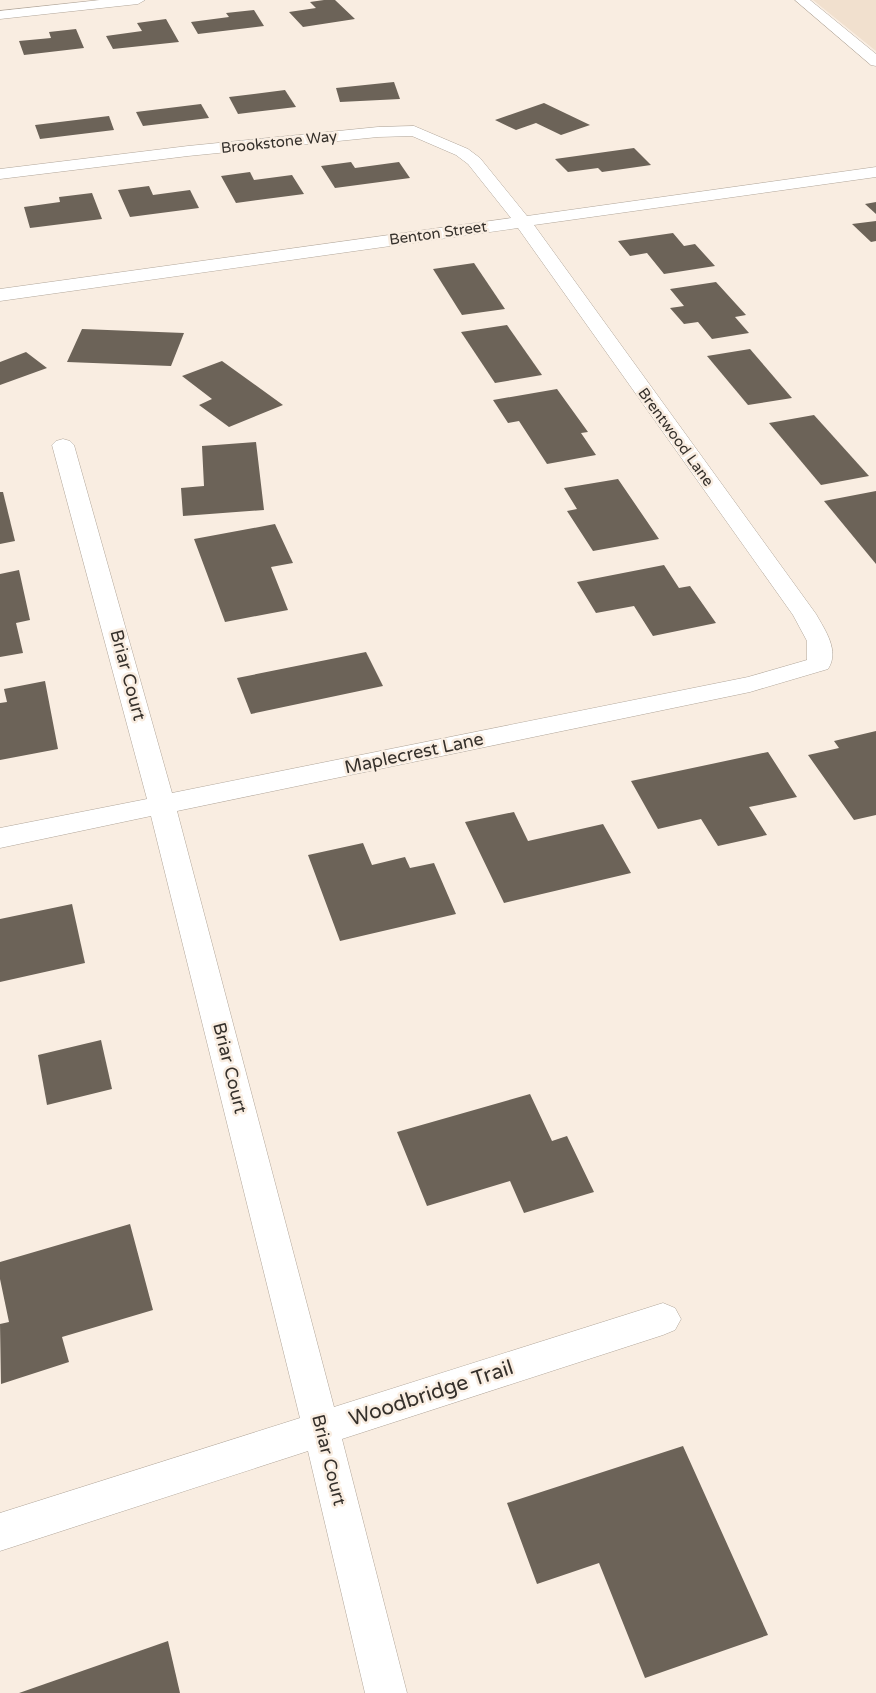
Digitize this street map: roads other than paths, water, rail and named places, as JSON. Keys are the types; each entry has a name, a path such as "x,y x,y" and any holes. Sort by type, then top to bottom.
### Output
{"street":[{"path":"0,16 138,0"},
{"path":"802,0 876,62"},
{"name":"Brookstone Way","path":"0,174 197,150 378,132 414,131 462,152 474,161 522,221"},
{"name":"Benton Street","path":"0,295 876,172"},
{"name":"Brentwood Lane","path":"522,221 539,248 804,614 820,641 820,656"},
{"name":"Briar Court","path":"63,445 119,640 163,805 386,1693"},
{"name":"Maplecrest Lane","path":"0,838 750,684 819,664 820,656"},
{"name":"Woodbridge Trail","path":"0,1532 663,1319"}]}
